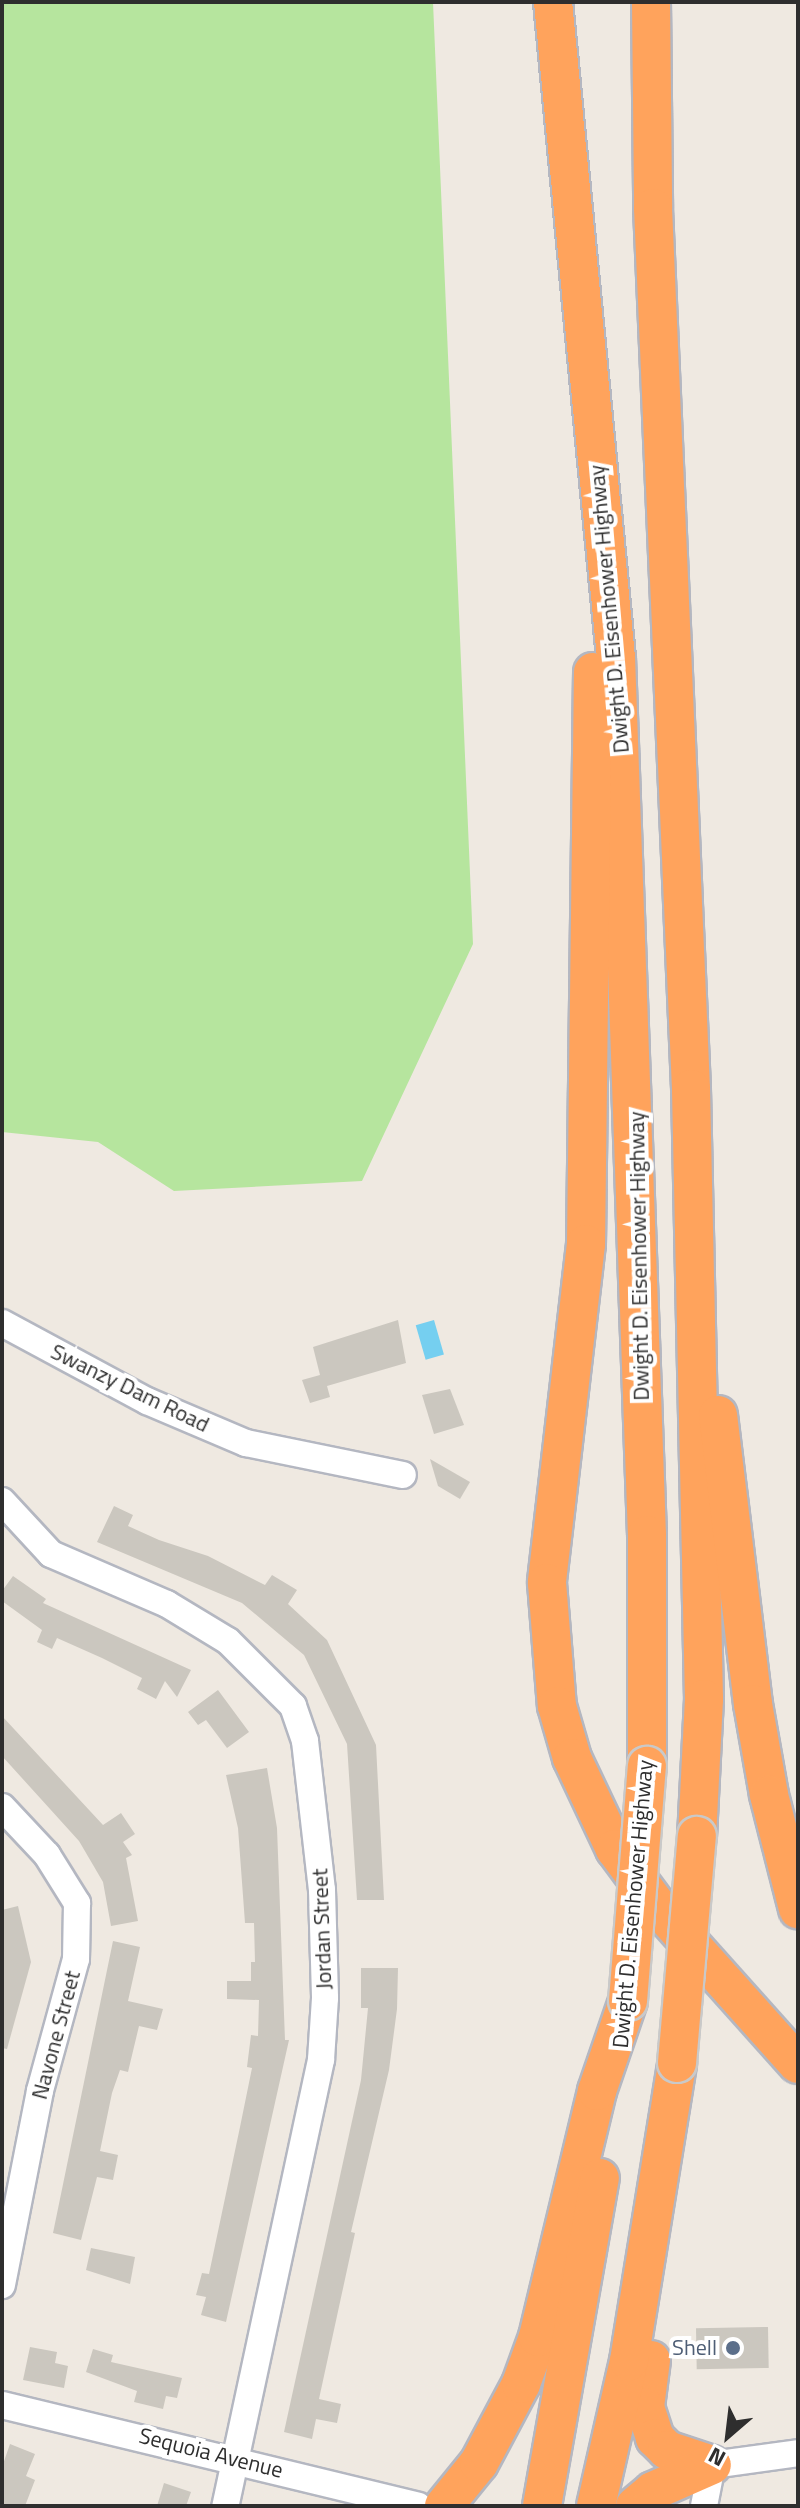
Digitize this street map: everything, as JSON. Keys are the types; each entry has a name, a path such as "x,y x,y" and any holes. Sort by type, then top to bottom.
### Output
{"highway":[{"name":"Dwight D. Eisenhower Highway","path":"542,2506 628,2001 647,1766 647,1535 628,886 616,657 553,2"},
{"path":"596,2506 636,2318 663,2132 677,2063 697,1836 704,1699 694,1238 648,12"},
{"path":"595,437 586,1244 547,1583 549,1643 557,1706 572,1758 615,1849 661,1911 798,2064"},
{"path":"694,1238 753,1704 769,1795 798,1909"},
{"path":"444,2506 479,2463 521,2384 538,2337 597,2091 628,2001"},
{"path":"663,2132 669,2265 646,2415 667,2450 712,2465"},
{"path":"635,2506 653,2491 712,2465"}],"street":[{"name":"Swanzy Dam Road","path":"2,1323 147,1401 246,1443 403,1475"},
{"name":"Jordan Street","path":"2,1501 51,1554 167,1604 228,1641 293,1706 305,1741 322,1890 325,1998 321,2060 225,2506"},
{"name":"Navone Street","path":"2,1807 47,1855 77,1903 76,1959 40,2091 2,2285"},
{"name":"Sequoia Avenue","path":"2,2405 418,2506"},
{"path":"704,2506 712,2465 798,2453"}],"green space":[{"path":"2,2 433,2 473,944 362,1181 174,1191 98,1142 2,1132"}],"water":[{"path":"434,1320 444,1355 426,1360 416,1325"}],"building":[{"path":"398,1320 406,1363 327,1386 330,1397 310,1403 302,1380 320,1375 313,1347"},
{"path":"450,1389 464,1425 434,1434 422,1395"},
{"path":"430,1459 470,1482 460,1499 438,1486"},
{"path":"114,1506 133,1515 128,1526 208,1556 265,1585 272,1575 297,1590 288,1604 327,1640 376,1745 384,1900 357,1900 347,1744 304,1655 242,1603 97,1542"},
{"path":"13,1576 46,1599 43,1603 191,1670 177,1697 165,1681 156,1699 137,1689 142,1678 57,1638 52,1649 37,1642 42,1630 2,1601 2,1591"},
{"path":"218,1690 249,1732 227,1748 206,1720 198,1725 188,1712"},
{"path":"2,1716 103,1825 121,1813 135,1834 123,1842 132,1855 126,1858 138,1921 111,1926 103,1882 79,1841 2,1756"},
{"path":"267,1768 277,1828 285,2040 289,2040 226,2322 201,2315 206,2297 196,2295 202,2273 209,2274 252,2068 247,2067 251,2035 258,2036 259,2000 227,1999 227,1981 251,1981 251,1962 255,1962 254,1923 245,1923 238,1828 226,1775"},
{"path":"18,1906 31,1962 7,2049 2,2048 2,1910"},
{"path":"113,1941 140,1947 128,2001 163,2009 157,2030 139,2026 128,2072 120,2070 100,2151 118,2155 113,2180 97,2177 81,2240 53,2233"},
{"path":"361,1968 398,1968 397,2009 389,2070 351,2232 355,2233 319,2399 341,2404 337,2423 316,2419 312,2439 284,2432 361,2080 368,2008 361,2008"},
{"path":"91,2248 135,2257 130,2284 86,2270"},
{"name":"Shell","path":"768,2327 769,2368 697,2369 696,2328"},
{"path":"30,2347 57,2352 55,2363 68,2366 64,2388 23,2380"},
{"path":"93,2349 113,2355 111,2362 182,2378 177,2398 166,2396 163,2409 134,2402 137,2391 86,2372"},
{"path":"10,2444 35,2454 26,2476 35,2480 25,2506 2,2506 2,2467"},
{"path":"164,2483 191,2492 186,2506 157,2506"}],"place":[{"name":"Shell","path":"733,2348"}]}
